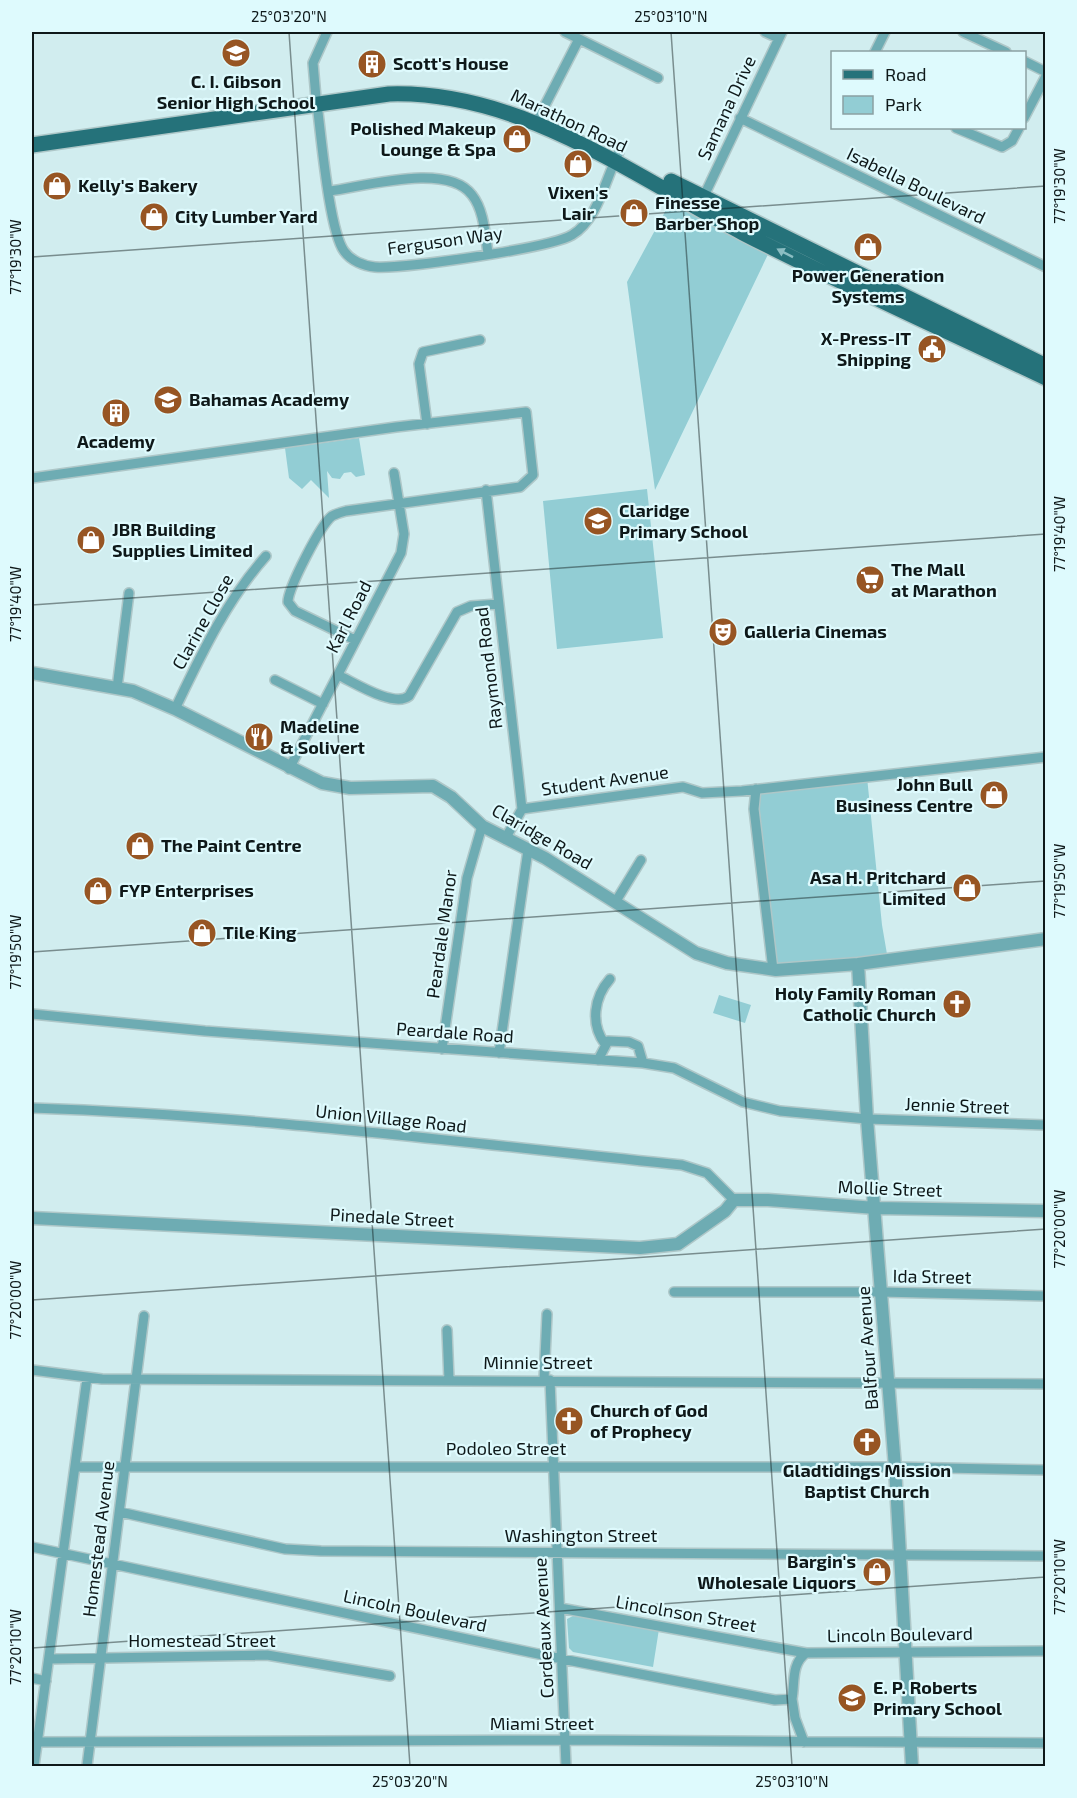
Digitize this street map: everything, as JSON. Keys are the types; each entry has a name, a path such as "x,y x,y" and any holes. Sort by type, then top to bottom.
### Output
{"main road":[{"name":"Marathon Road","path":"32,145 387,88 420,87 486,97 540,115 744,233 1046,378"},
{"name":"Marathon Road","path":"32,139 316,101 396,94 464,100 520,118 616,157 1046,366"}],"street":[{"name":"Ferguson Way","path":"327,32 313,63 316,101 340,243 344,252 358,262 374,267 397,266 488,253 554,241 572,235 590,216 616,157"},
{"path":"565,32 658,78"},
{"path":"765,32 780,35"},
{"path":"876,51 885,32"},
{"path":"963,32 1004,51"},
{"name":"Samana Drive","path":"702,198 780,35"},
{"path":"540,115 579,39"},
{"path":"1026,63 1046,72"},
{"path":"1026,114 1046,76"},
{"name":"Isabella Boulevard","path":"740,118 1046,267"},
{"path":"958,129 1002,147 1012,141 1018,129"},
{"path":"330,191 427,177 447,178 465,187 477,202 488,253"},
{"path":"428,424 419,364 423,352 480,340"},
{"path":"32,478 526,412 533,475 520,487 346,511 332,516 319,533 288,596 290,607 355,640"},
{"name":"Karl Road","path":"289,769 401,553 404,534 394,473"},
{"name":"Raymond Road","path":"486,490 522,809"},
{"name":"Clarine Close","path":"175,709 196,665 241,585 266,556"},
{"path":"117,688 129,593"},
{"path":"338,675 391,699 404,700 409,696 457,612 471,606 498,604"},
{"name":"Claridge Road","path":"32,673 133,691 175,709 289,769 334,787 433,786 451,796 482,825 616,901 659,932 696,953 740,967 773,970 858,964 1046,939"},
{"path":"275,680 323,704"},
{"name":"Student Avenue","path":"522,809 692,788 702,793 742,791 1046,757"},
{"path":"756,789 754,809 773,970"},
{"path":"742,791 754,809"},
{"path":"505,839 522,809"},
{"name":"Peardale Manor","path":"442,1049 467,878 482,825"},
{"path":"499,1053 528,850"},
{"path":"616,901 641,860"},
{"name":"Balfour Avenue","path":"858,964 867,1119 876,1208 895,1467 912,1767"},
{"path":"605,1044 597,1029 596,1010 604,985 610,978"},
{"name":"Peardale Road","path":"32,1014 442,1049 643,1063 674,1068 757,1107 867,1119"},
{"path":"598,1060 605,1044 611,1040 635,1043 642,1053 643,1063"},
{"name":"Union Village Road","path":"32,1108 106,1110 259,1123 682,1165 707,1173 734,1200"},
{"name":"Jennie Street","path":"867,1119 1046,1125"},
{"name":"Mollie Street","path":"734,1200 768,1200 876,1208 1046,1211"},
{"name":"Pinedale Street","path":"32,1218 640,1248 678,1244 725,1210 734,1200"},
{"name":"Ida Street","path":"675,1292 881,1292 1046,1296"},
{"name":"Cordeaux Avenue","path":"547,1314 547,1380 554,1466 566,1767"},
{"name":"Homestead Avenue","path":"87,1767 144,1316"},
{"path":"447,1330 449,1380"},
{"name":"Minnie Street","path":"32,1370 87,1378 135,1379 888,1381 1046,1384"},
{"path":"34,1767 87,1378"},
{"name":"Podoleo Street","path":"76,1467 895,1467 1046,1470"},
{"name":"Washington Street","path":"120,1512 285,1549 321,1551 1046,1556"},
{"name":"Lincoln Boulevard","path":"32,1547 562,1659 753,1697 792,1700"},
{"name":"Lincolnson Street","path":"560,1608 806,1653"},
{"name":"Lincoln Boulevard","path":"804,1742 795,1718 792,1700 796,1665 798,1659 806,1653 905,1650 1046,1651"},
{"name":"Homestead Street","path":"49,1659 267,1655 390,1676"},
{"path":"32,1678 46,1681"},
{"name":"Miami Street","path":"38,1742 565,1740 1046,1743"}],"green space":[{"path":"673,197 772,246 655,490 627,282"},
{"path":"359,438 365,475 356,477 351,472 344,473 340,479 332,478 327,471 329,498 311,480 302,489 289,478 285,448"},
{"path":"647,489 663,638 557,649 543,501"},
{"path":"867,777 882,925 888,960 776,966 758,794"},
{"path":"719,995 751,1005 745,1023 713,1013"},
{"path":"573,1616 659,1629 653,1667 573,1652 569,1648 567,1619"}],"place":[{"name":"C. I. Gibson Senior High School","path":"236,53"},
{"name":"Scott's House","path":"372,64"},
{"name":"Polished Makeup Lounge & Spa","path":"517,139"},
{"name":"Vixen's Lair","path":"578,164"},
{"name":"Kelly's Bakery","path":"57,186"},
{"name":"Finesse Barber Shop","path":"634,213"},
{"name":"City Lumber Yard","path":"154,217"},
{"name":"Power Generation Systems","path":"868,247"},
{"name":"X-Press-IT Shipping","path":"932,349"},
{"name":"Bahamas Academy","path":"168,400"},
{"name":"Academy","path":"116,413"},
{"name":"Claridge Primary School","path":"598,521"},
{"name":"JBR Building Supplies Limited","path":"91,540"},
{"name":"The Mall at Marathon","path":"870,580"},
{"name":"Galleria Cinemas","path":"723,632"},
{"name":"Madeline & Solivert","path":"259,737"},
{"name":"John Bull Business Centre","path":"994,795"},
{"name":"The Paint Centre","path":"140,846"},
{"name":"Asa H. Pritchard Limited","path":"967,888"},
{"name":"FYP Enterprises","path":"98,891"},
{"name":"Tile King","path":"202,933"},
{"name":"Holy Family Roman Catholic Church","path":"957,1004"},
{"name":"Church of God of Prophecy","path":"569,1421"},
{"name":"Gladtidings Mission Baptist Church","path":"867,1442"},
{"name":"Bargin's Wholesale Liquors","path":"877,1572"},
{"name":"E. P. Roberts Primary School","path":"852,1698"}]}
